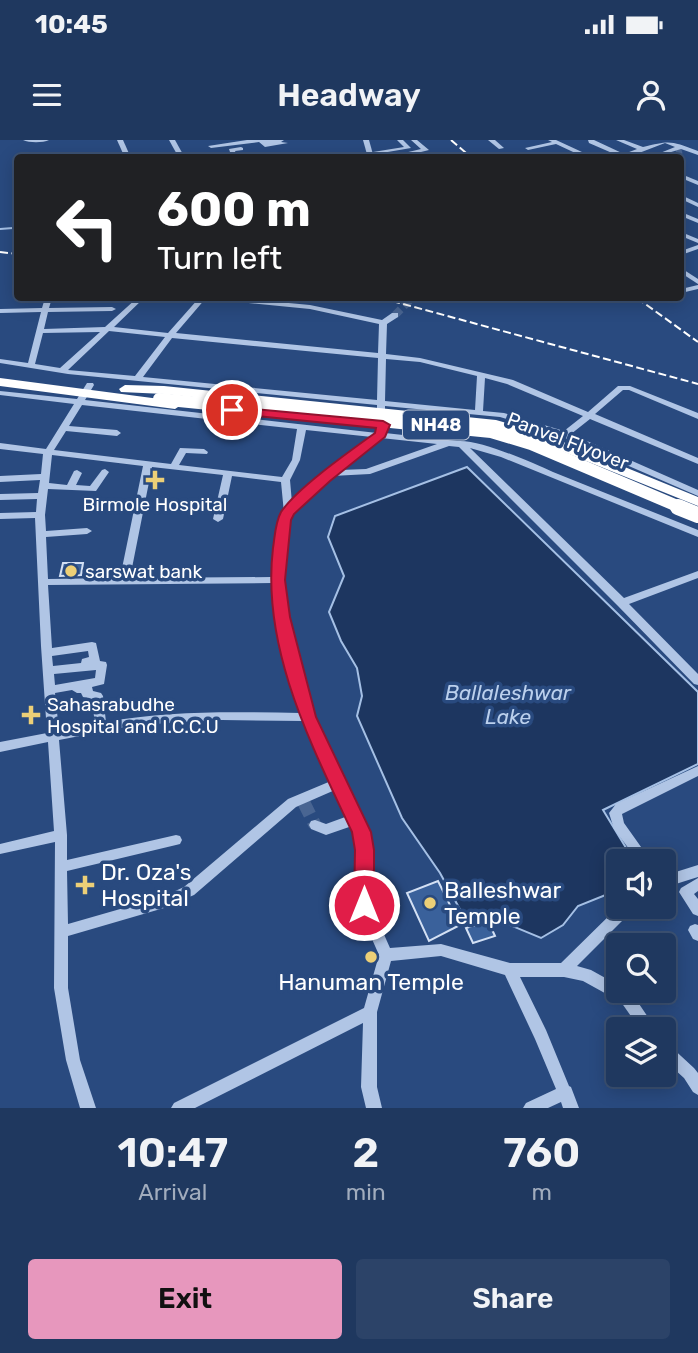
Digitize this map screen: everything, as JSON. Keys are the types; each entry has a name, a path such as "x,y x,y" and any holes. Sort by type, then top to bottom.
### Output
{"highway":[{"name":"NH48","path":"0,376 84,393"},
{"name":"NH48","path":"0,382 84,393 128,393"},
{"path":"128,393 157,403 381,419 478,421 526,432 698,502"},
{"name":"Panvel Flyover","path":"128,393 491,432 531,444 698,515"},
{"name":"Panvel Flyover","path":"160,397 493,428 535,440 698,509"},
{"path":"381,419 516,444 698,522"}],"street":[{"path":"26,140 46,140"},
{"path":"230,144 249,140"},
{"path":"376,151 408,148 400,140"},
{"path":"376,151 426,150 414,140"},
{"path":"491,140 501,148"},
{"path":"544,140 583,154"},
{"path":"591,140 621,154"},
{"path":"618,140 642,149"},
{"path":"652,140 664,141 687,150"},
{"path":"631,154 664,141"},
{"path":"212,145 260,142"},
{"path":"528,148 552,142 578,154"},
{"path":"665,154 663,153 687,150"},
{"path":"684,198 698,195"},
{"path":"684,198 698,203"},
{"path":"684,274 696,288"},
{"path":"31,366 48,301"},
{"path":"62,371 138,301"},
{"path":"138,378 170,335 200,301"},
{"path":"249,301 310,307 383,323 395,315"},
{"path":"0,312 112,309"},
{"path":"373,1108 369,1087 370,1013 386,955 364,905 365,850 355,819 307,717 282,617 277,580 284,520 288,512 331,473 381,419 383,323"},
{"path":"40,331 108,329 382,354 510,382 698,461"},
{"path":"0,361 62,371 138,378 381,419 504,455 698,534"},
{"path":"479,413 481,374"},
{"path":"565,435 617,390 625,388 698,416"},
{"path":"0,393 84,393 302,426 479,413 522,420 565,435 698,493"},
{"path":"84,393 48,453 40,515 48,670 61,835 61,988 68,1039 88,1108"},
{"path":"288,512 285,480 296,460 302,426"},
{"path":"63,428 117,433"},
{"path":"331,473 367,472 456,443"},
{"path":"456,443 622,603 698,681"},
{"path":"0,446 195,467 228,474 285,480"},
{"path":"174,465 183,450 204,452 195,467"},
{"path":"124,582 148,464"},
{"path":"71,488 77,472"},
{"path":"0,479 23,478 44,486 95,488 105,472"},
{"path":"218,519 228,474"},
{"path":"20,497 23,478"},
{"path":"0,497 20,497 44,486"},
{"path":"0,516 40,515"},
{"path":"42,534 87,531"},
{"path":"622,603 696,577"},
{"path":"45,582 277,580"},
{"path":"47,653 94,647 93,661 48,670"},
{"path":"48,670 102,666 100,681 50,692"},
{"path":"50,692 86,688 87,694 97,696 101,727"},
{"path":"0,747 137,721 211,716 307,717"},
{"path":"636,849 618,825 615,813 620,808 698,771"},
{"path":"61,932 164,902 189,891 283,810 337,783"},
{"path":"315,825 326,830 355,819"},
{"path":"0,849 61,835"},
{"path":"62,867 176,841"},
{"path":"676,877 698,871"},
{"path":"698,884 686,892 698,910"},
{"path":"564,970 615,919"},
{"path":"386,955 441,950 510,970 564,970 586,975 618,991 634,1004 642,1017"},
{"path":"510,970 566,1091 571,1108"},
{"path":"179,1108 370,1013"},
{"path":"676,1058 694,1070 698,1087"},
{"path":"531,1108 566,1091"}],"water":[{"name":"Ballaleshwar Lake","path":"467,467 698,692 698,764 603,810 627,849 606,849 606,895 578,906 563,925 541,938 493,918 468,924 440,873 402,818 357,716 362,696 357,668 341,641 329,612 344,576 328,537 335,516"}],"building":[{"name":"sarswat bank","path":"63,563 83,563 81,575 60,576"},
{"name":"Balleshwar Temple","path":"438,881 460,925 429,941 407,893"},
{"path":"488,921 495,936 473,943 466,928"}],"waterway":[{"path":"0,229 13,228"}],"tunnel":[{"path":"676,152 684,150"},
{"path":"395,315 409,301"},
{"path":"304,803 315,825"}],"railway":[{"path":"451,140 467,154"},
{"path":"0,252 14,254"},
{"path":"392,301 698,384"},
{"path":"641,301 698,342"}],"place":[{"name":"Birmole Hospital","path":"155,480"},
{"name":"sarswat bank","path":"71,571"},
{"name":"Sahasrabudhe Hospital and I.C.C.U","path":"31,715"},
{"name":"Dr. Oza's Hospital","path":"85,885"},
{"name":"Balleshwar Temple","path":"430,903"},
{"name":"Hanuman Temple","path":"371,957"}],"route":[{"path":"232,410 383,425 381,434 325,478 288,512 284,520 277,580 282,617 307,717 361,832 365,850 364,905"}]}
